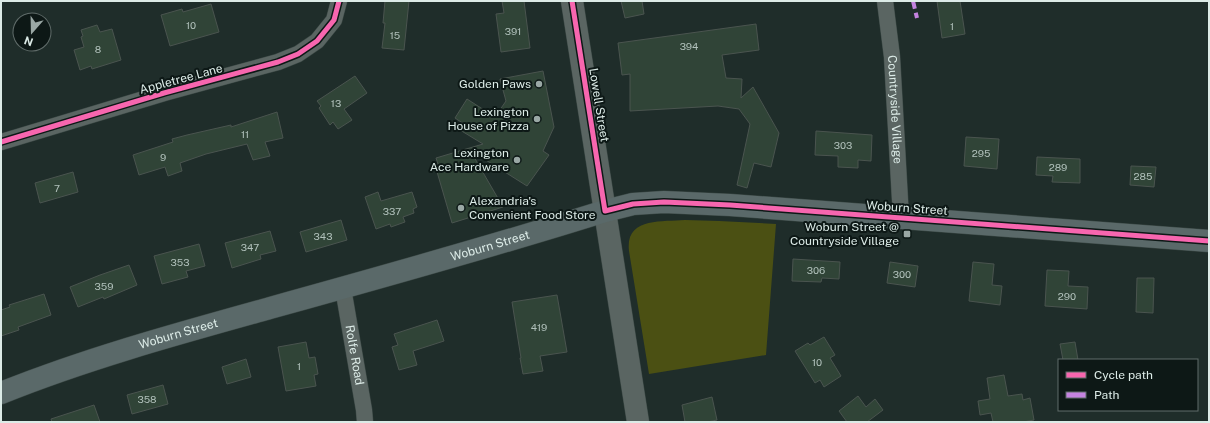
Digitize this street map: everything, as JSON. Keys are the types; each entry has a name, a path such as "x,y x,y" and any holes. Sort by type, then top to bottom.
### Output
{"main road":[{"name":"Lowell Street","path":"572,1 638,422"},
{"name":"Woburn Street","path":"1,393 38,378 160,339 633,204 664,202 730,205 1209,241"}],"street":[{"name":"Appletree Lane","path":"1,142 164,93 278,62 298,54 317,41 334,20 339,1"},
{"name":"Countryside Village","path":"885,1 892,64 901,218"},
{"name":"Rolfe Road","path":"343,288 365,422"}],"green space":[{"path":"685,220 776,224 766,355 649,374 629,251 629,240 633,232 639,227 647,224"}],"building":[{"path":"385,1 409,1 404,50 382,48 385,23 383,23"},
{"path":"502,1 524,1 530,48 501,52 496,14 504,13"},
{"path":"621,1 642,1 644,14 625,18"},
{"path":"937,1 960,1 965,34 942,38"},
{"path":"211,4 219,32 170,46 161,15 182,9 183,12"},
{"path":"756,24 759,50 722,55 726,78 742,79 741,98 753,87 779,133 771,167 754,163 747,188 737,185 750,124 739,109 718,106 630,111 630,74 622,75 618,43"},
{"path":"97,25 100,32 112,29 121,60 92,69 91,66 80,70 74,50 84,47 81,37 83,36 81,30"},
{"path":"543,71 554,127 543,151 549,155 527,186 470,150 503,207 452,223 435,165 438,164 436,158 483,144 460,130 464,124 455,118 467,99 495,117 506,101 500,79"},
{"path":"355,76 367,93 344,109 352,120 338,129 333,122 330,125 319,108 321,106 317,101"},
{"path":"277,112 283,138 265,142 270,156 253,160 247,144 206,154 180,163 182,171 168,176 165,167 139,175 133,155 173,142 172,139 231,125 231,127"},
{"path":"816,131 872,135 871,161 858,160 858,168 838,167 838,156 815,155"},
{"path":"966,137 999,139 997,169 964,166"},
{"path":"1037,157 1080,159 1080,183 1052,182 1053,176 1036,175"},
{"path":"1131,166 1156,167 1154,187 1130,185"},
{"path":"73,172 78,192 40,203 35,183"},
{"path":"378,192 381,201 412,192 417,207 413,209 414,213 403,217 405,222 391,227 390,224 376,229 365,197"},
{"path":"341,220 347,240 306,252 300,232"},
{"path":"270,231 276,251 260,255 261,259 232,268 225,243"},
{"path":"199,244 205,266 186,271 188,277 162,284 154,256"},
{"path":"793,259 840,262 839,279 822,278 821,282 792,281"},
{"path":"890,262 918,266 915,287 887,283"},
{"path":"973,262 994,264 992,285 1002,286 1000,305 969,301"},
{"path":"129,265 137,285 104,299 103,297 78,307 70,287"},
{"path":"1047,270 1069,271 1068,286 1088,287 1087,309 1045,306"},
{"path":"1137,278 1154,278 1153,313 1136,312"},
{"path":"44,294 51,315 18,327 19,330 1,336 1,310 10,307 9,305"},
{"path":"557,295 567,352 540,356 543,371 523,374 512,302"},
{"path":"437,320 444,341 413,351 417,365 399,370 392,347 398,345 394,334"},
{"path":"824,337 835,355 830,358 841,376 824,387 820,380 815,383 795,351 808,343 810,345"},
{"path":"306,342 309,358 315,357 318,374 314,375 316,386 286,391 278,347"},
{"path":"1075,342 1078,359 1063,359 1060,344"},
{"path":"246,359 251,377 227,384 222,367"},
{"path":"1004,375 1008,396 1022,394 1023,400 1030,398 1034,420 1023,422 993,422 991,413 980,415 978,401 990,399 987,378"},
{"path":"163,385 168,404 132,414 127,395"},
{"path":"858,396 866,407 875,399 883,410 867,422 847,422 839,411"},
{"path":"712,397 717,420 707,422 685,422 682,405"},
{"path":"94,405 100,422 52,422 51,419"}],"marked path":[{"path":"913,1 917,18"}],"cycle path":[{"path":"1,142 164,93 278,62 298,54 317,41 334,20 339,1"},
{"path":"572,1 605,211 633,204 664,202 730,205 1209,241"}],"place":[{"name":"Golden Paws","path":"539,84"},
{"name":"Lexington House of Pizza","path":"537,119"},
{"name":"Lexington Ace Hardware","path":"517,160"},
{"name":"Alexandria's Convenient Food Store","path":"461,208"},
{"name":"Woburn Street @ Countryside Village","path":"907,234"}]}
